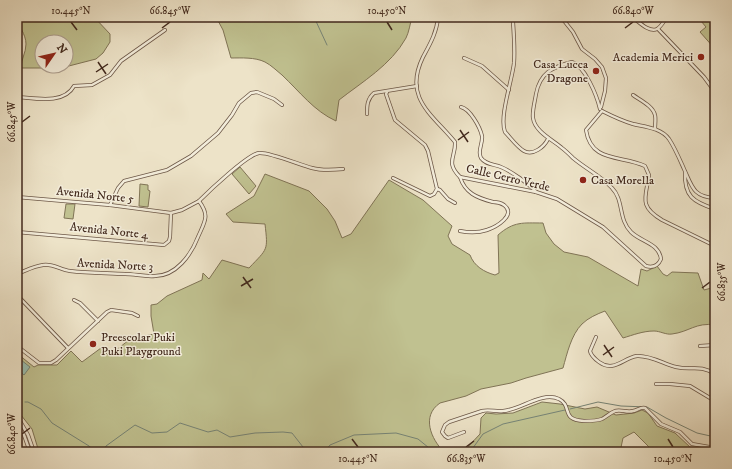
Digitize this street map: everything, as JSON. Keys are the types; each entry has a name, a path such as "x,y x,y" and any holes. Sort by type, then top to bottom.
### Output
{"street":[{"name":"Calle Cerro Verde","path":"438,17 436,30 419,66 417,86 424,108 455,142 452,162 454,169 460,177 536,192 557,199 603,227 646,266 656,266 661,259 660,253 657,248 637,237 627,228 623,220 620,201 612,188 562,148 548,139 536,125 533,118 538,85 543,77 551,69 572,62 579,66 595,91 601,110"},
{"path":"511,17 513,22 514,64 503,116 505,132 523,151 529,152 538,150 548,139"},
{"path":"561,17 573,32 582,48 602,67 606,78 601,110 586,130 587,137 596,151 607,156 645,166 650,175 645,195 647,209 654,216 666,223 715,246"},
{"path":"632,17 650,30 658,29 667,17"},
{"path":"658,29 704,77 715,92"},
{"path":"17,97 54,99 68,93 74,86 92,85 110,76 121,62 165,30"},
{"path":"464,58 482,66 509,90"},
{"path":"367,114 368,101 372,94 417,86"},
{"path":"110,205 118,188 124,181 167,170 191,156 218,133 239,103 251,93 257,92 274,99 282,105"},
{"path":"387,92 386,94 394,120 425,145 428,151 437,189 440,190 448,199 456,203"},
{"path":"633,95 648,105 654,112 655,128"},
{"path":"461,107 465,108 479,128 482,137 480,155 484,161 508,171 531,186 536,192"},
{"path":"601,110 632,124 655,128 664,134 669,139 692,187 698,194 705,197 715,198"},
{"path":"171,213 182,210 199,201 247,160 260,153 313,169 324,170 343,168"},
{"path":"685,170 684,184 690,195 700,204 715,209"},
{"path":"460,177 463,185 470,192 485,200 503,204 509,212 507,218 488,230 471,233 460,231"},
{"path":"393,178 430,196 434,194 437,189"},
{"name":"Avenida Norte 5","path":"17,197 110,205 171,213"},
{"name":"Avenida Norte 3","path":"17,274 42,264 48,264 67,271 77,272 154,276 166,275 182,264 195,246 206,215 199,201"},
{"name":"Avenida Norte 4","path":"17,232 164,245 169,241 170,237 171,213"},
{"path":"17,295 68,348"},
{"path":"74,300 98,321"},
{"path":"18,348 37,362 45,364 51,363 107,312 111,310 132,313 138,316"},
{"path":"596,338 590,351 591,355 602,364 616,366 638,356 677,367 702,368 715,374"},
{"path":"700,346 715,345"},
{"path":"656,384 690,386 715,402"},
{"path":"464,432 448,438 442,432 445,425 449,422 482,410 503,411 550,397 558,399 566,405 570,417 582,420 601,420 615,411 630,411 645,408 661,424 680,432 692,444 715,448"},
{"path":"17,416 28,435 34,452"},
{"path":"17,424 24,435 30,452"}],"shaded area":[{"path":"17,17 94,17 110,34 110,42 103,53 96,59 74,65 74,34 34,34 34,68 21,68 26,44 25,37"},
{"path":"216,17 412,17 409,31 400,48 376,72 339,100 336,121 314,107 282,75 267,63 261,60 231,58 223,30"},
{"path":"705,17 715,17 715,49 700,32 706,27 701,21"},
{"path":"240,167 256,186 249,194 232,174"},
{"path":"265,174 309,191 327,209 335,221 342,238 351,234 389,180 423,200 452,226 448,236 452,244 470,255 480,268 495,275 499,273 498,235 514,225 530,223 543,223 546,233 554,244 564,252 588,257 638,286 641,269 647,271 657,266 663,274 667,276 672,272 698,273 704,290 715,287 715,325 708,324 698,326 672,334 656,331 638,333 623,338 605,311 596,315 584,322 578,328 570,345 563,368 511,383 481,389 466,396 440,403 434,408 429,421 430,428 435,441 444,452 383,452 374,448 373,452 39,452 32,429 17,410 17,358 19,355 34,367 38,365 57,365 71,351 82,362 101,348 109,356 130,339 154,334 151,305 157,304 167,296 202,280 203,273 209,279 222,260 249,268 265,249 265,224 233,222 226,214 254,196"},
{"path":"140,184 148,185 148,190 150,191 148,207 139,206"},
{"path":"66,204 75,204 73,219 64,218"},
{"path":"21,360 30,367 24,375 17,369 17,365"},
{"path":"542,402 585,409 597,407 616,415 634,413 642,410 648,413 657,426 675,433 690,447 699,452 654,452 634,432 623,438 620,452 451,452 465,450 480,434 481,418 486,413 513,413"}],"waterway":[{"path":"314,17 327,45"},
{"path":"25,402 28,402 41,409 52,423 96,452"},
{"path":"570,409 598,402 621,406 647,407 697,433 715,437"},
{"path":"470,452 483,434 503,424 565,410"},
{"path":"103,452 106,446 135,425 152,433 167,432 180,423 208,432 217,430 230,437 255,433 292,433 309,452"},
{"path":"324,452 330,445 354,435 396,433 418,439 434,452"}],"place":[{"name":"Academia Merici","path":"701,57"},
{"name":"Casa Lucca Dragone","path":"596,71"},
{"name":"Casa Morella","path":"583,180"},
{"name":"Preescolar Puki Puki Playground","path":"93,344"}]}
